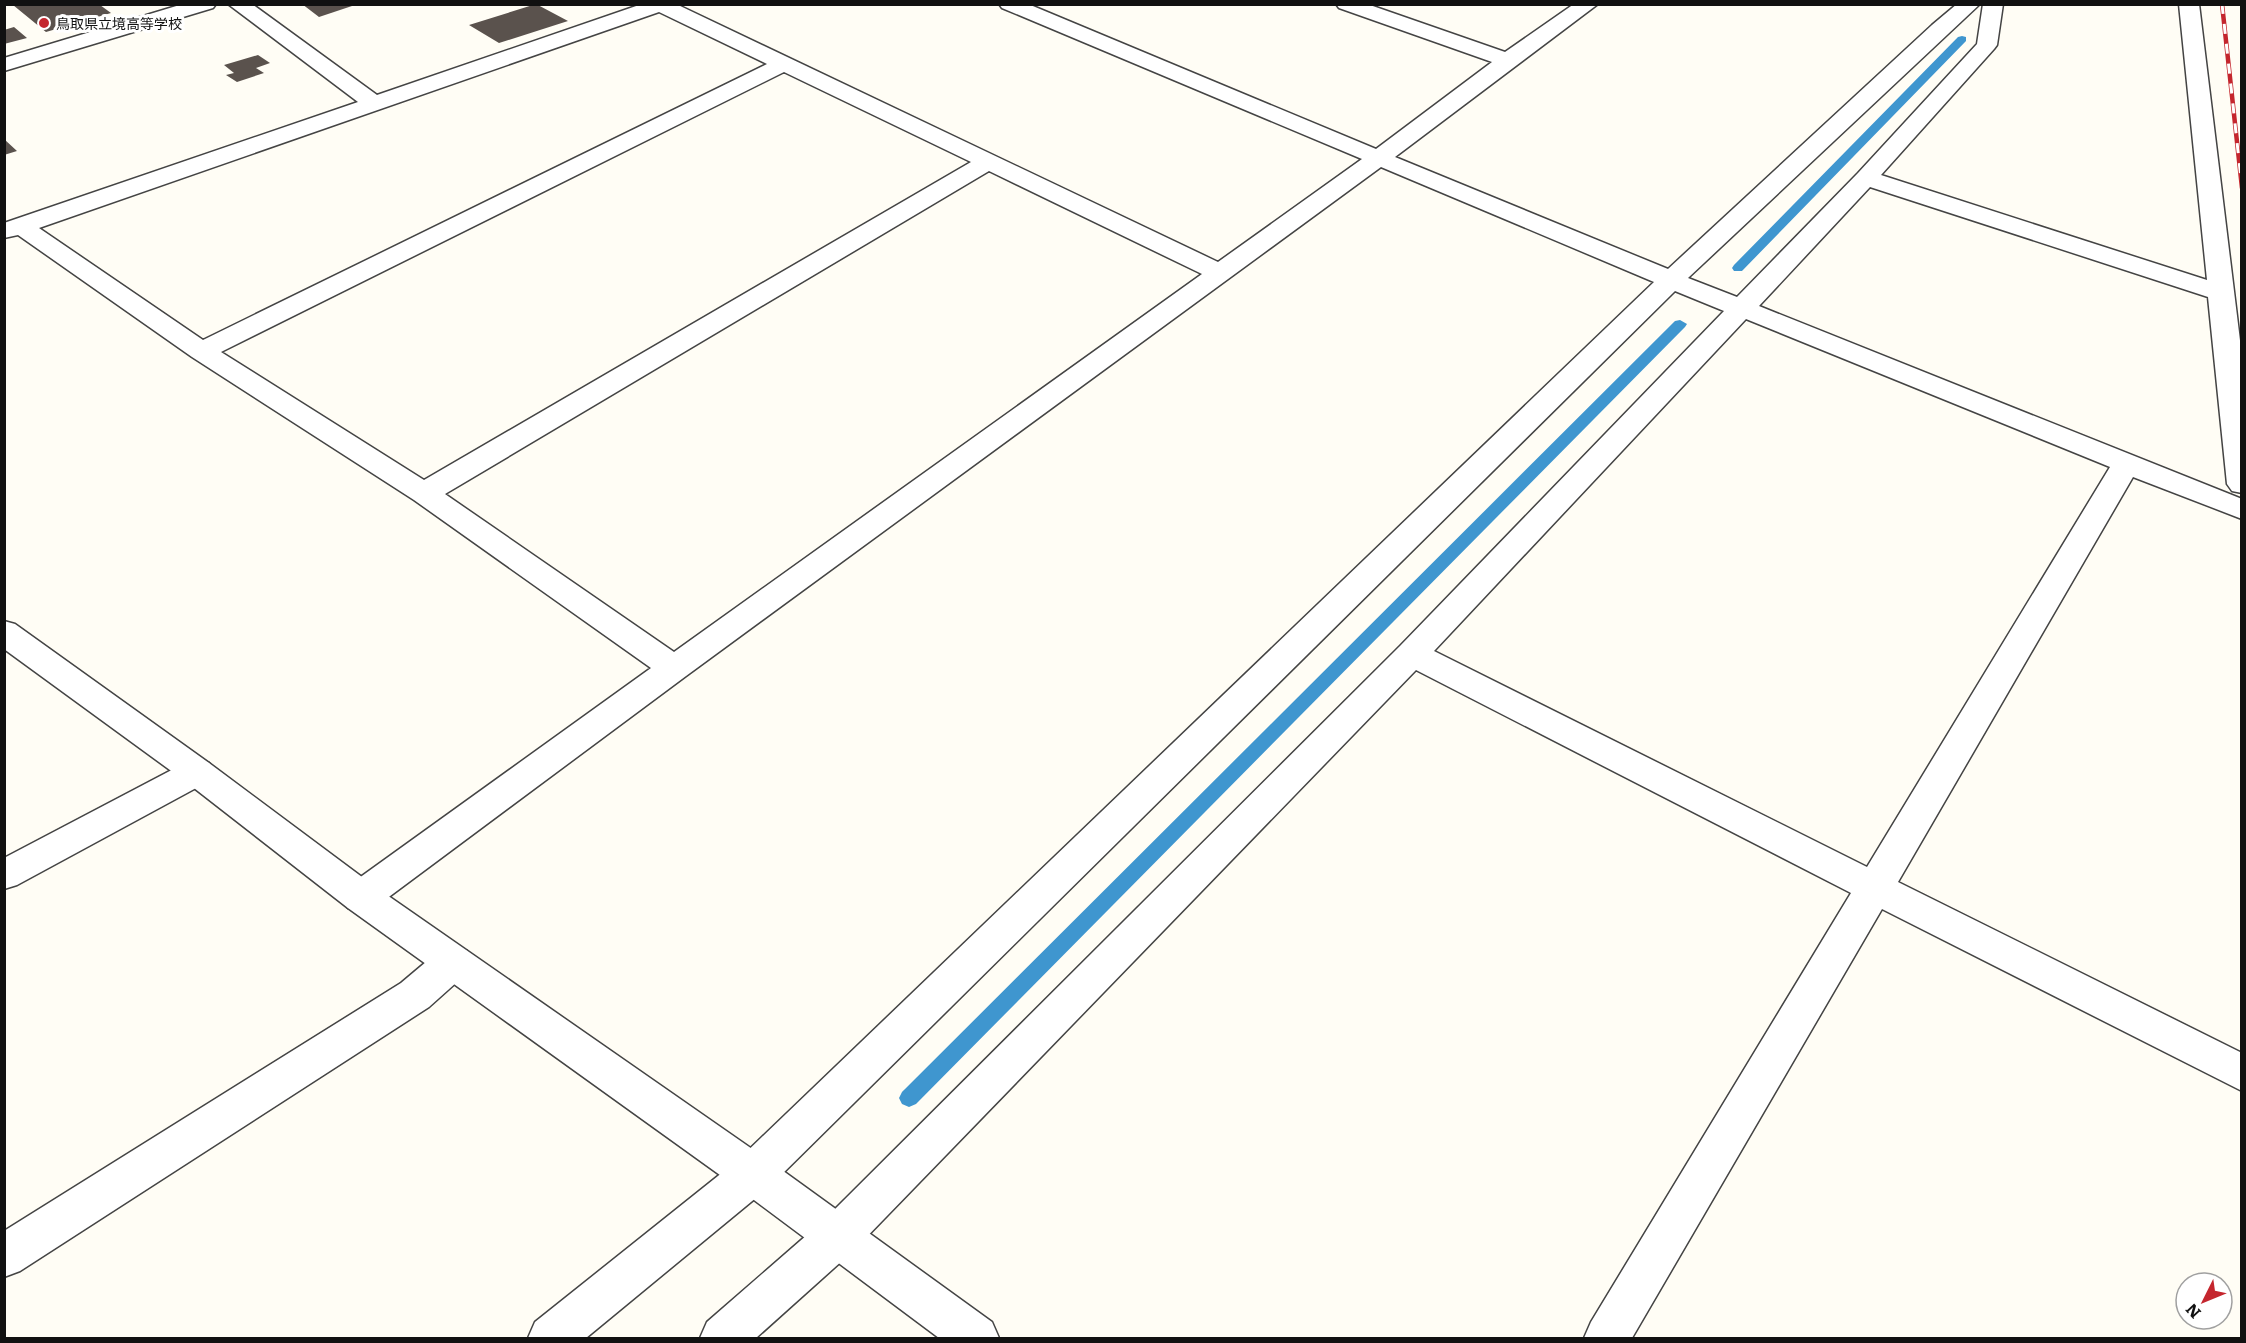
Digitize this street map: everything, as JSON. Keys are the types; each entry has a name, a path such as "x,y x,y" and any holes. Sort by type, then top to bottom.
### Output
{"street":[{"path":"4,64 206,4"},
{"path":"238,4 373,103"},
{"path":"1009,4 1671,280 2241,510"},
{"path":"1346,4 1508,60"},
{"path":"361,897 1588,4"},
{"path":"551,1338 753,1174 1671,280 1939,29 1970,4"},
{"path":"723,1338 838,1236 1412,654 1866,178 1987,45 1993,4"},
{"path":"2189,4 2241,484"},
{"path":"13,229 662,5 782,65 1218,272"},
{"path":"201,351 782,65"},
{"path":"424,493 988,162"},
{"path":"1866,178 2222,292"},
{"path":"13,229 424,493 674,668"},
{"path":"1607,1338 2127,463"},
{"path":"4,632 197,772 361,897 753,1174 976,1338"},
{"path":"1412,654 2241,1073"},
{"path":"4,875 197,772"},
{"path":"4,1256 415,994 453,962"}],"building":[{"path":"302,4 355,4 355,5 319,17"},
{"path":"536,4 568,21 499,43 469,25"},
{"path":"13,5 100,5 111,13 46,32"},
{"path":"14,27 27,38 4,44 4,30"},
{"path":"258,55 270,63 256,68 264,73 237,82 226,75 234,73 224,65"},
{"path":"4,139 17,151 4,155"}],"waterway":[{"path":"1738,268 1962,39"},
{"path":"909,1098 1680,324"}],"railway":[{"path":"2222,4 2242,188"}],"place":[{"name":"鳥取県立境高等学校","path":"44,23"}]}
